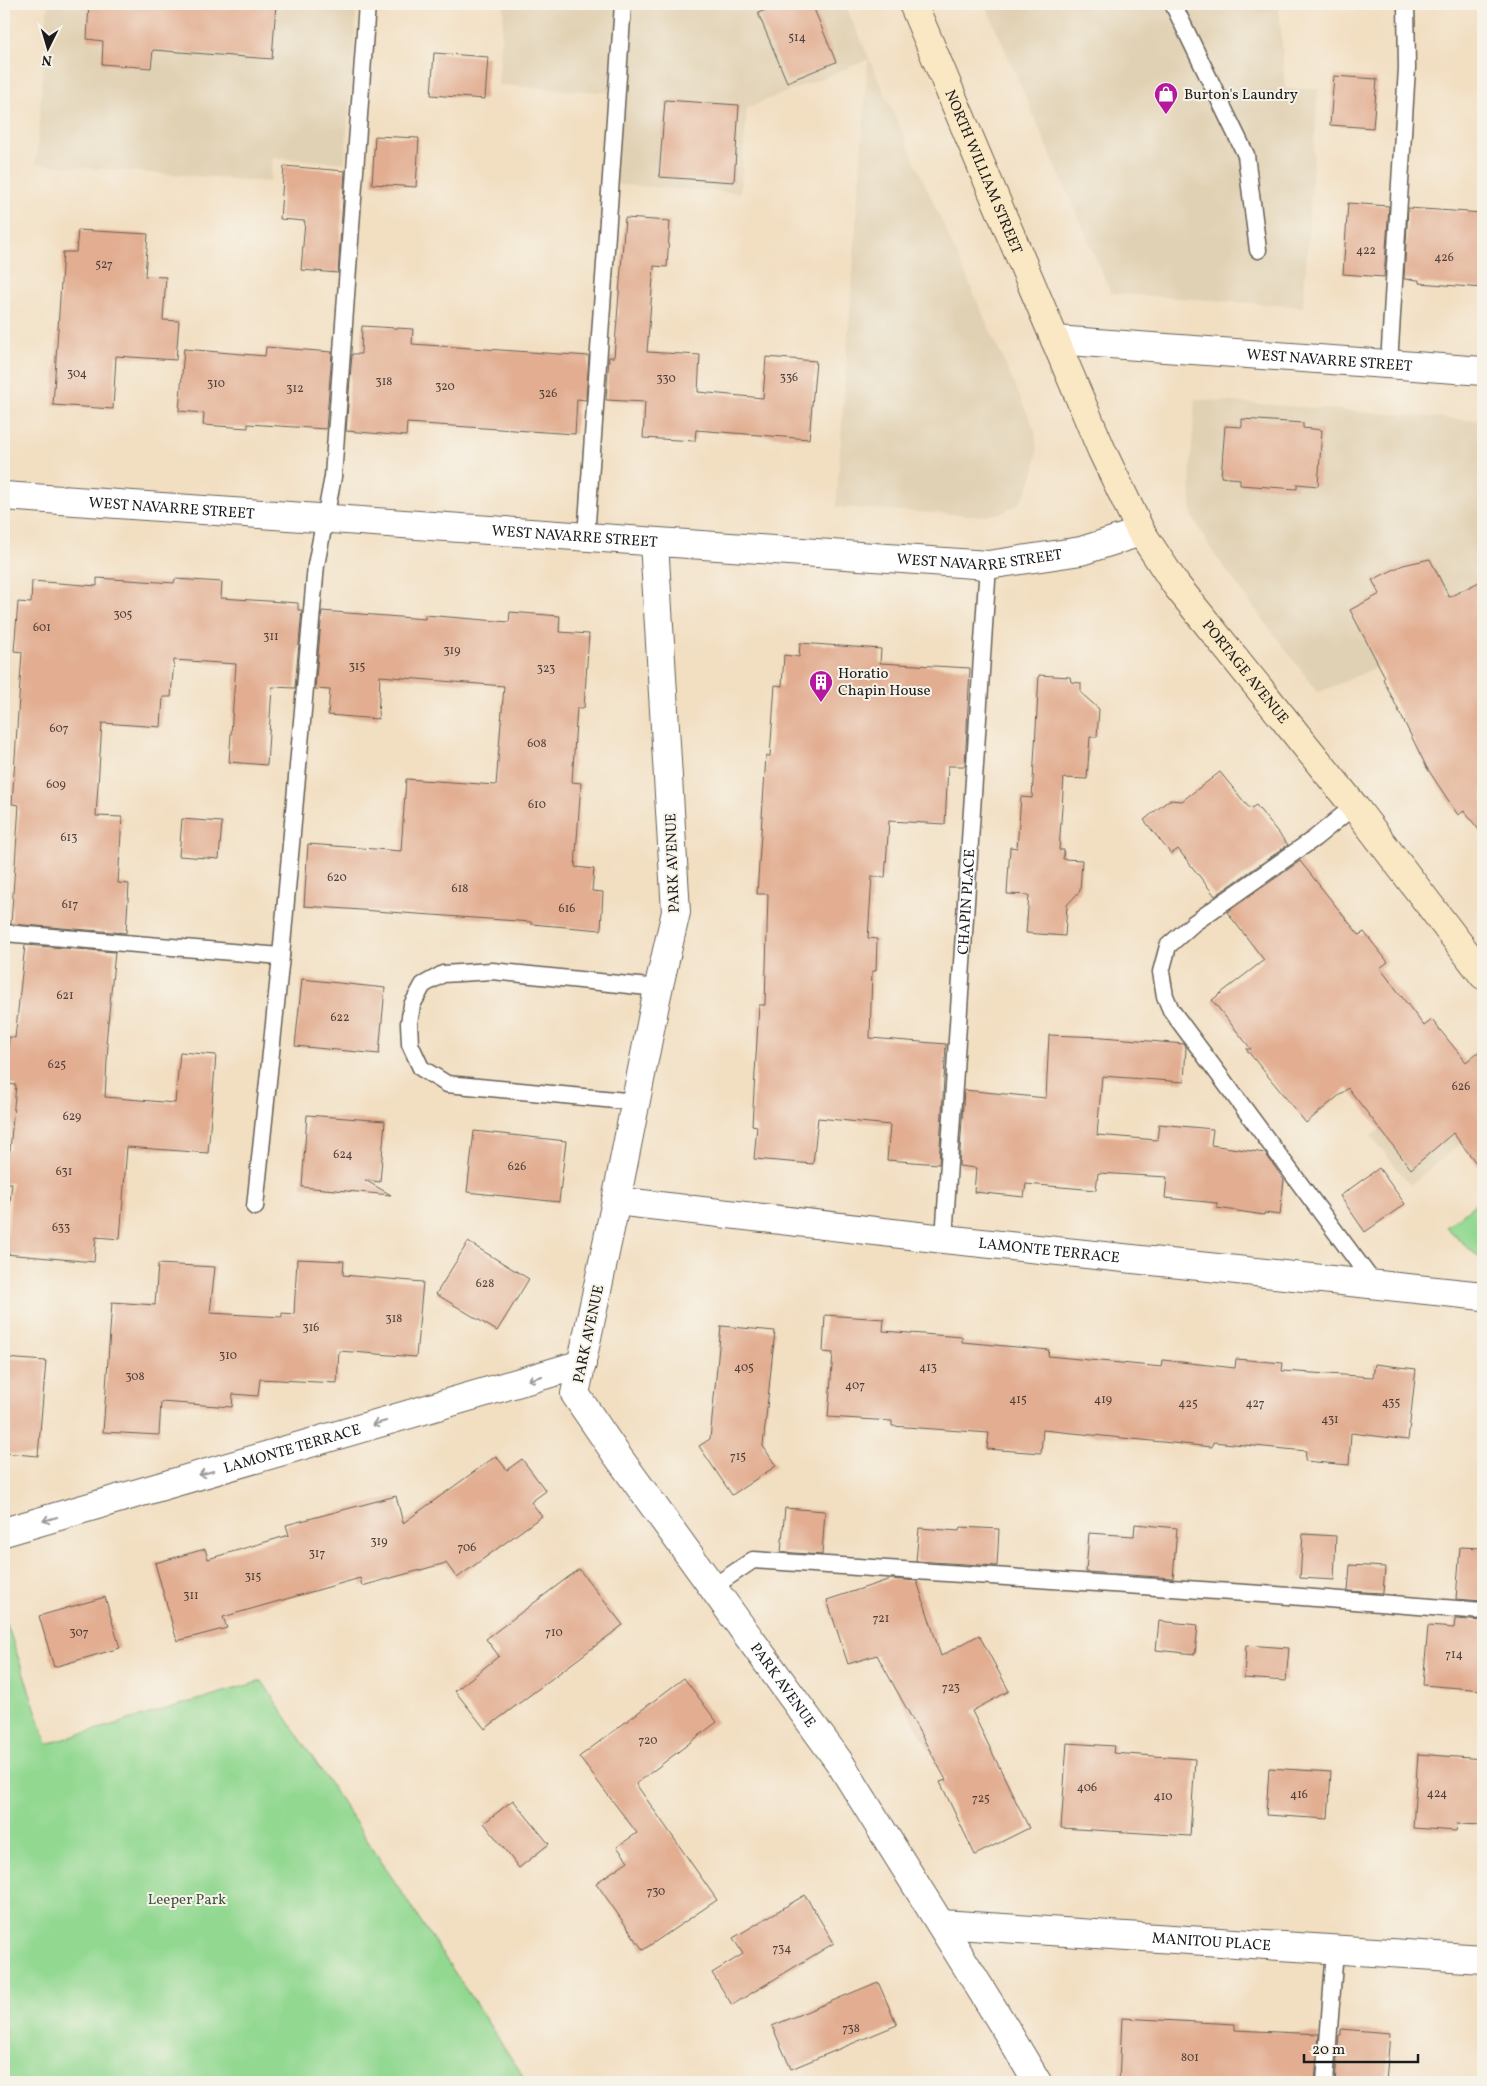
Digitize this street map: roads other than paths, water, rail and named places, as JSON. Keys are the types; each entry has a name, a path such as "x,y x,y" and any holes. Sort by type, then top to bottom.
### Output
{"main road":[{"name":"NORTH WILLIAM STREET","path":"913,4 1055,340"},
{"name":"PORTAGE AVENUE","path":"1055,340 1102,451 1142,532 1176,585 1354,806 1483,975"}],"street":[{"name":"WEST NAVARRE STREET","path":"1055,340 1483,371"},
{"name":"WEST NAVARRE STREET","path":"4,496 988,565 1081,551 1142,532"},
{"name":"PARK AVENUE","path":"654,542 676,912 658,988 616,1201 575,1394 840,1763 1037,2082"},
{"name":"LAMONTE TERRACE","path":"616,1201 1483,1296"},
{"name":"LAMONTE TERRACE","path":"4,1532 582,1364"},
{"name":"MANITOU PLACE","path":"941,1924 1483,1959"}],"lane":[{"path":"255,1207 281,956 316,565 333,478 367,4"},
{"path":"586,537 623,4"},
{"path":"1172,4 1246,155 1258,250"},
{"path":"1388,364 1407,68 1406,4"},
{"name":"CHAPIN PLACE","path":"944,1238 988,565"},
{"path":"1354,806 1315,838 1194,923 1168,946 1161,972 1165,996 1171,1010 1375,1285"},
{"path":"4,933 281,956"},
{"path":"636,1102 446,1084 421,1068 410,1044 409,1023 412,1004 423,985 443,974 492,971 658,988"},
{"path":"714,1587 753,1560 1276,1595 1483,1611"},
{"path":"1325,2082 1334,1950"}],"place":[{"name":"Burton's Laundry","path":"1166,115"},
{"name":"Horatio Chapin House","path":"821,703"}],"park label":[{"name":"Leeper Park","path":"187,1899"}]}
